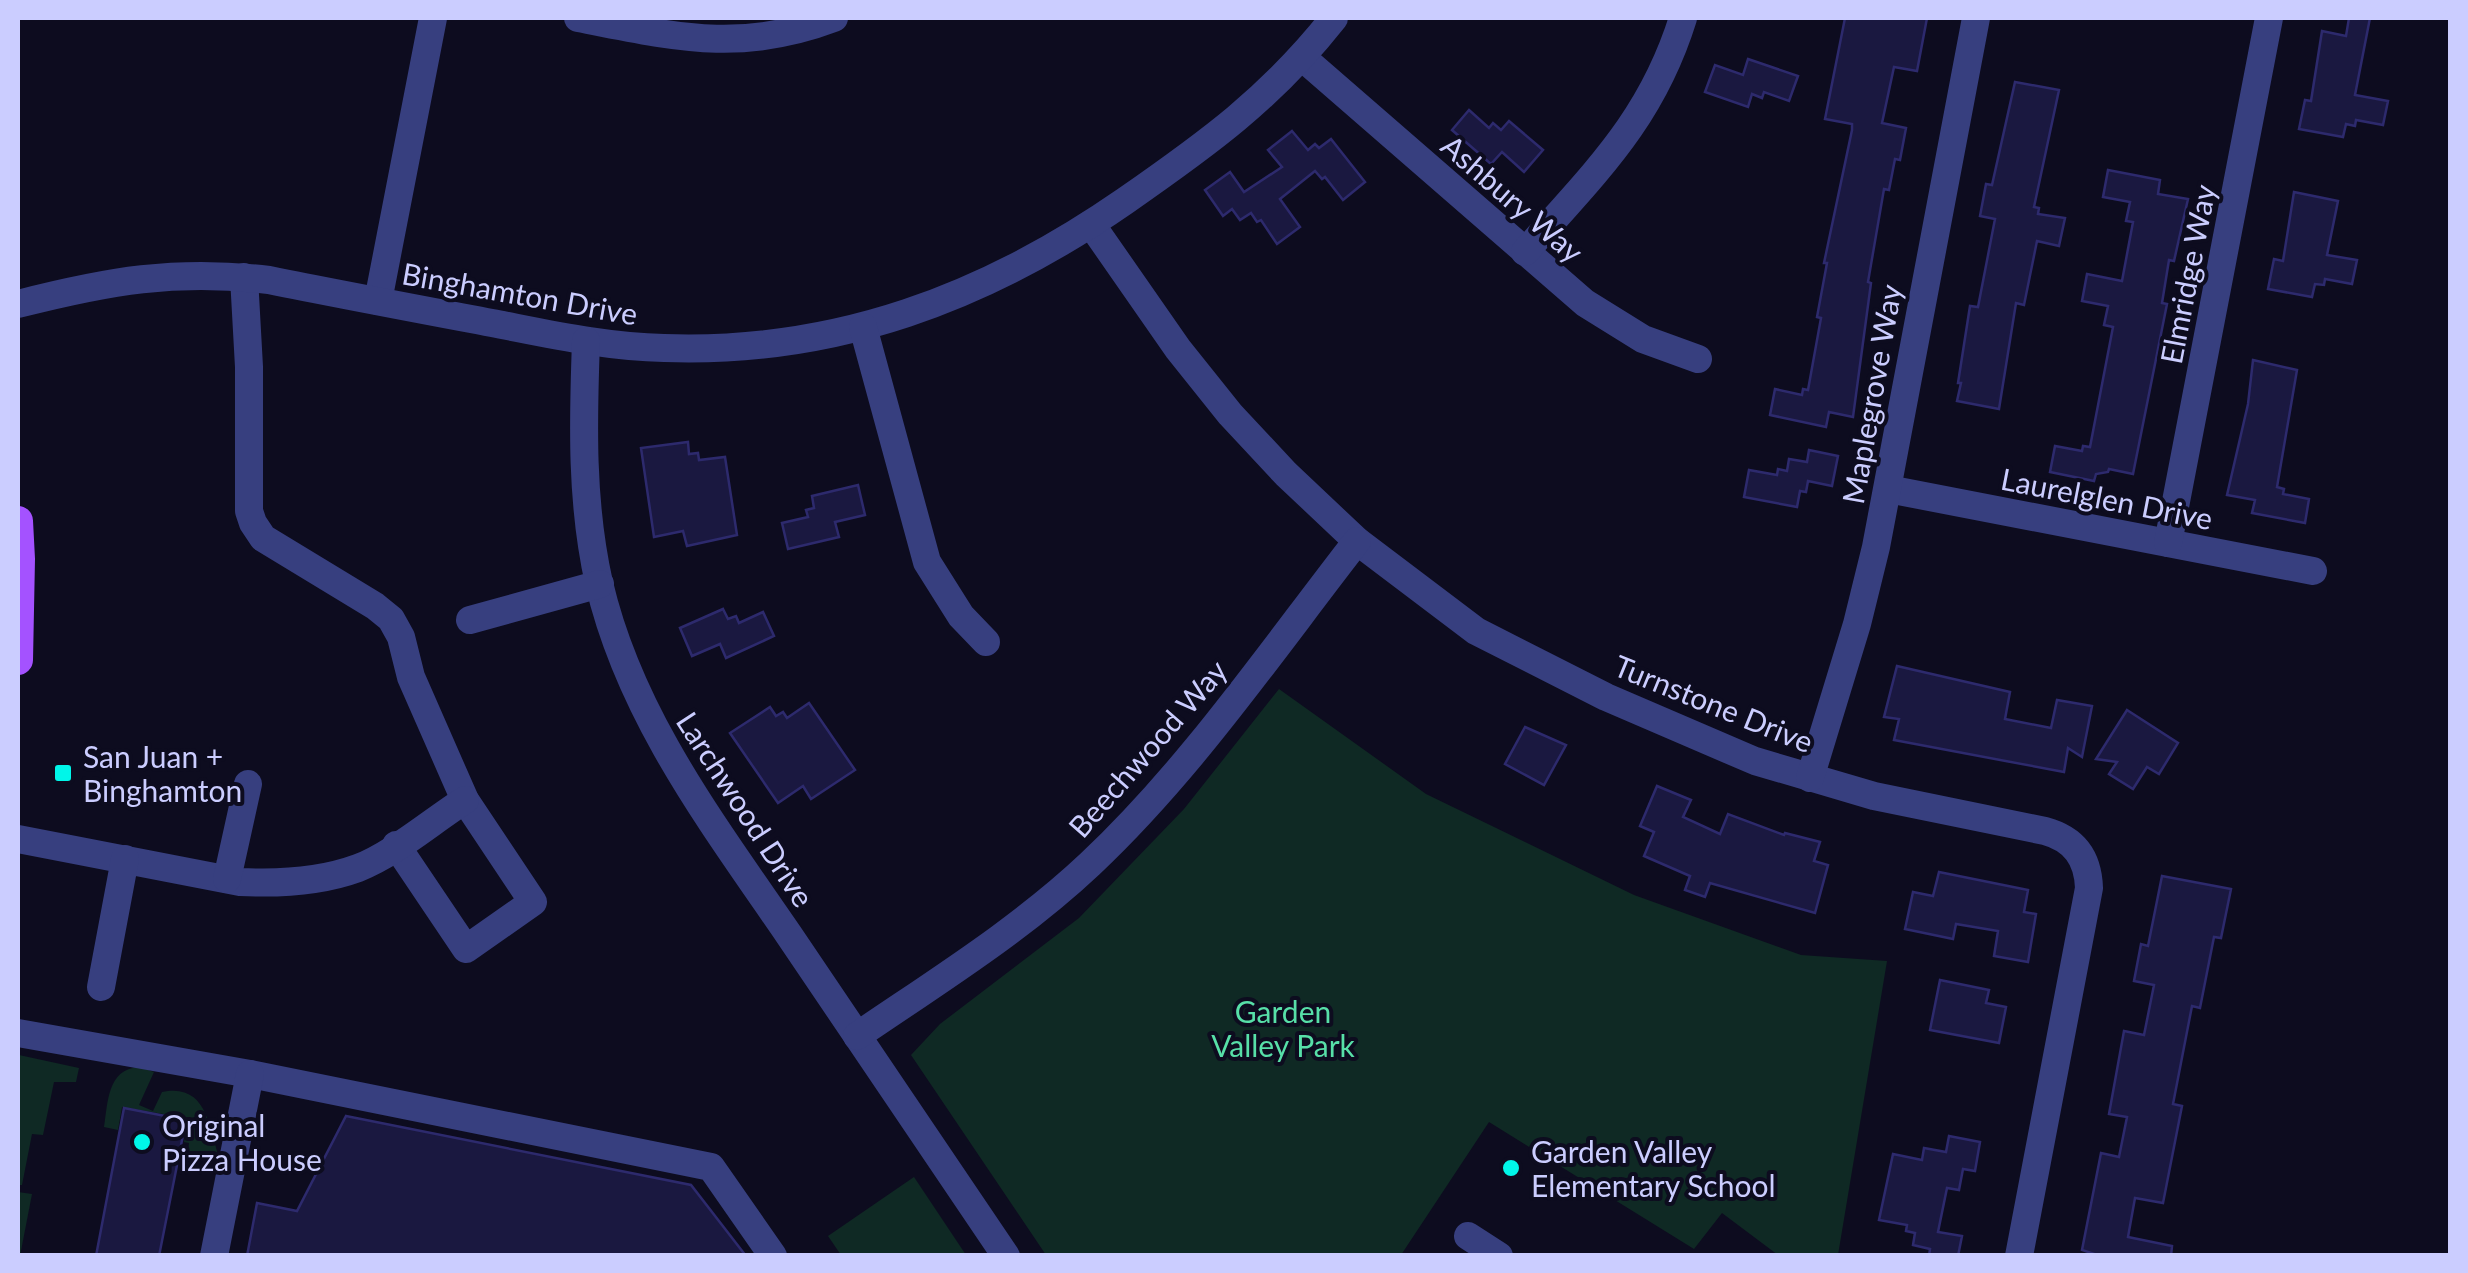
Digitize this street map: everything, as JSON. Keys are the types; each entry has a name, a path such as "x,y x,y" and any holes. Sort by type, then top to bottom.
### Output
{"main road":[{"path":"18,521 18,660"}],"street":[{"path":"378,302 433,18"},
{"path":"578,18 688,39 728,40 768,37 834,18"},
{"name":"Binghamton Drive","path":"18,304 93,285 168,274 244,277 586,341 664,348 738,347 863,327 932,306 1000,277 1091,224 1244,116 1302,58 1334,18"},
{"path":"1525,252 1619,145 1649,102 1666,70 1684,18"},
{"name":"Maplegrove Way","path":"1810,778 1864,598 1888,489 1976,18"},
{"name":"Elmridge Way","path":"2168,543 2269,18"},
{"name":"Ashbury Way","path":"1302,58 1585,303 1664,348 1698,358"},
{"name":"Turnstone Drive","path":"1091,224 1178,349 1230,414 1286,474 1358,541 1476,631 1666,724 1755,760 1917,806 2061,836 2084,858 2089,888 2018,1256"},
{"path":"244,277 249,366 249,510 253,522 263,538 391,619 402,637 412,677 465,800 533,902 466,948 396,845"},
{"path":"863,327 927,562 955,608 986,642"},
{"name":"Larchwood Drive","path":"586,341 582,452 587,518 618,648 664,748 1006,1256"},
{"name":"Laurelglen Drive","path":"1888,489 2314,571"},
{"name":"Beechwood Way","path":"857,1036 1015,927 1132,823 1358,541"},
{"path":"470,620 600,584"},
{"path":"227,879 248,784"},
{"path":"18,838 227,879 276,884 331,876 360,867 465,800"},
{"path":"101,987 125,860"},
{"path":"18,1033 250,1074 712,1167 774,1256"},
{"path":"214,1256 250,1074"},
{"path":"1468,1236 1499,1256"}],"green space":[{"name":"Garden Valley Park","path":"1279,689 1426,794 1634,895 1801,955 1887,961 1838,1255 1778,1255 1722,1213 1694,1249 1489,1122 1401,1255 1046,1255 911,1055 940,1024 1079,918 1184,809"},
{"path":"19,1055 79,1068 76,1082 54,1082 43,1135 32,1134 22,1185 18,1185"},
{"path":"139,1067 154,1072 139,1105 153,1111 162,1092 188,1094 203,1109 219,1158 188,1152 189,1143 184,1142 187,1118 122,1107 118,1130 104,1127 115,1081 128,1069"},
{"path":"914,1177 966,1255 841,1255 828,1236"},
{"path":"18,1192 32,1194 20,1256 18,1255"}],"building":[{"path":"1845,18 1927,18 1917,71 1894,67 1882,123 1906,128 1900,160 1895,159 1889,190 1884,189 1868,282 1871,283 1853,417 1829,412 1826,427 1770,415 1775,389 1802,395 1803,389 1808,390 1821,318 1817,317 1824,263 1852,130 1852,124 1825,119"},
{"path":"2349,18 2370,18 2355,95 2388,101 2383,125 2356,120 2355,126 2346,124 2343,137 2299,129 2305,100 2311,101 2322,31 2346,36"},
{"path":"1748,59 1798,76 1789,101 1764,92 1762,98 1752,94 1748,107 1705,92 1715,65 1743,75"},
{"path":"2015,82 2059,90 2034,207 2039,208 2038,214 2065,218 2059,246 2037,241 2024,305 2016,303 1999,409 1957,401 1970,306 1978,307 1995,219 1980,216 1986,184 1992,185"},
{"path":"1469,110 1489,128 1493,123 1501,130 1509,121 1543,150 1524,172 1502,152 1491,164 1452,130"},
{"path":"1292,131 1308,150 1331,139 1365,182 1343,200 1325,177 1322,179 1315,171 1280,199 1300,227 1277,244 1261,220 1257,222 1251,213 1240,220 1232,209 1223,216 1205,190 1230,172 1244,192 1282,167 1268,150"},
{"path":"2108,170 2160,180 2158,194 2188,199 2174,261 2169,260 2162,303 2167,304 2133,474 2109,469 2096,474 2094,481 2050,472 2055,446 2082,451 2083,446 2090,447 2113,327 2104,325 2108,306 2082,301 2087,274 2122,281 2133,222 2126,221 2130,202 2103,197"},
{"path":"2294,192 2338,201 2327,255 2357,260 2352,284 2325,279 2324,285 2315,284 2312,297 2268,289 2274,259 2283,261"},
{"path":"2253,360 2297,370 2277,487 2284,489 2283,494 2309,499 2305,523 2252,513 2255,500 2227,495 2248,404"},
{"path":"688,442 689,454 698,453 699,460 725,457 737,535 687,546 683,531 654,537 641,448"},
{"path":"1809,450 1838,456 1832,486 1808,481 1806,492 1800,491 1797,507 1744,497 1749,470 1777,475 1778,469 1787,471 1789,459 1807,462"},
{"path":"858,485 865,515 835,522 839,537 788,549 782,523 808,517 806,510 814,508 812,496"},
{"path":"723,609 728,619 736,616 739,623 763,612 774,636 726,658 720,644 692,656 680,628"},
{"path":"1897,666 2010,692 2005,719 2051,728 2057,700 2092,706 2082,757 2068,748 2064,772 1894,740 1899,719 1884,717"},
{"path":"809,703 855,770 811,799 803,786 778,803 730,733 770,707 776,716 783,712 787,718"},
{"path":"2127,710 2178,743 2159,774 2147,767 2133,789 2109,774 2117,762 2096,759"},
{"path":"1525,727 1566,745 1544,785 1505,764"},
{"path":"1657,786 1691,800 1683,817 1720,834 1728,814 1784,835 1820,842 1814,861 1828,865 1815,913 1710,883 1705,897 1685,890 1690,876 1644,856 1654,832 1640,826"},
{"path":"1939,872 2028,890 2024,912 2036,914 2028,962 1994,956 1998,931 1956,924 1953,939 1905,929 1913,892 1933,896"},
{"path":"2162,876 2231,889 2221,938 2214,937 2200,1008 2192,1006 2173,1104 2182,1106 2163,1203 2135,1198 2128,1237 2172,1246 2171,1256 2100,1256 2082,1250 2101,1153 2119,1157 2127,1117 2109,1114 2124,1031 2144,1035 2154,985 2134,981 2141,944 2148,946"},
{"path":"1940,980 1989,990 1986,1003 2006,1007 1999,1043 1930,1030"},
{"path":"124,1108 186,1120 159,1256 96,1256"},
{"path":"346,1116 691,1185 746,1256 247,1256 257,1203 297,1211"},
{"path":"1949,1136 1980,1142 1975,1171 1963,1169 1959,1190 1947,1188 1938,1232 1962,1236 1958,1256 1929,1256 1930,1249 1913,1245 1915,1233 1906,1231 1907,1225 1879,1220 1893,1154 1922,1160 1924,1148 1946,1152"}],"place":[{"name":"San Juan + Binghamton","path":"63,773"},
{"name":"Original Pizza House","path":"142,1142"},
{"name":"Garden Valley Elementary School","path":"1511,1168"}]}
